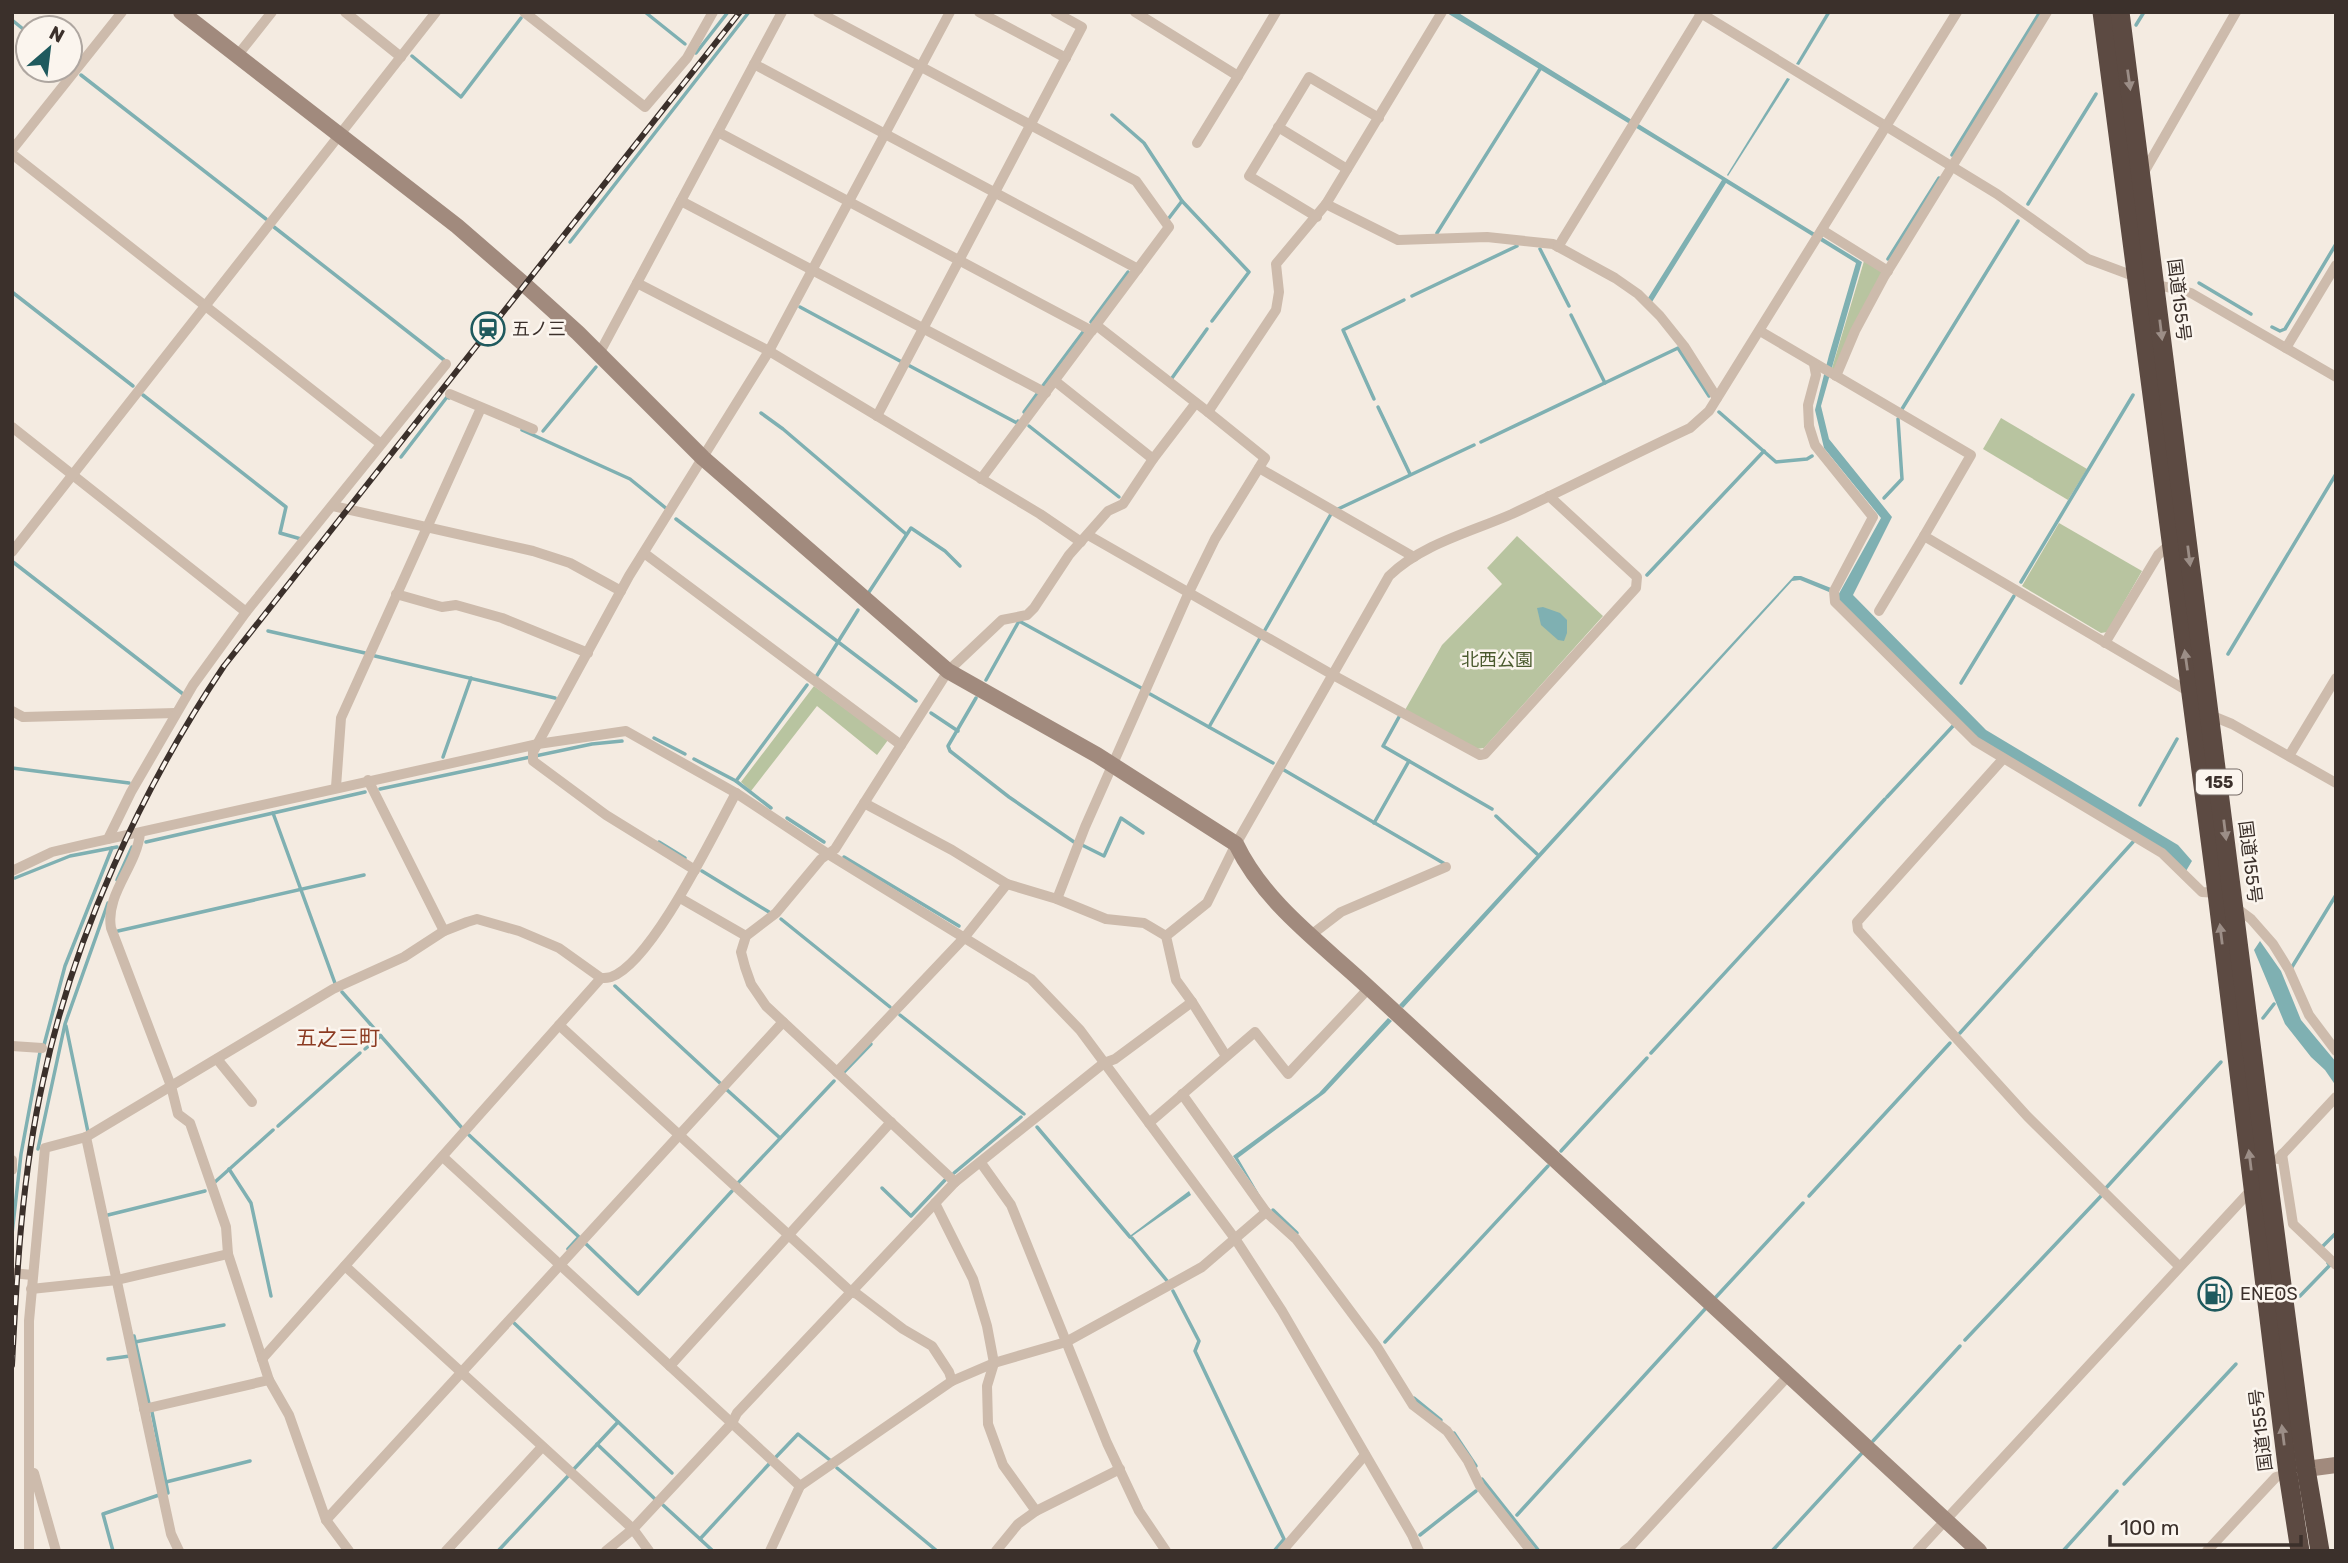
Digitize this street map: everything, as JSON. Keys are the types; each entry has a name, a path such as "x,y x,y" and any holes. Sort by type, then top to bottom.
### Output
{"highway":[{"name":"国道155号","path":"2102,12 2253,1188 2297,1471 2320,1551"},
{"name":"国道155号","path":"2120,12 2267,1170 2297,1471 2300,1551"}],"street":[{"path":"122,12 12,152 205,308 381,444"},
{"path":"181,12 457,226 526,285 703,458 948,671 1112,765 1236,844 1247,866 1278,906 1979,1551"},
{"path":"237,56 272,12"},
{"path":"345,12 401,57"},
{"path":"12,552 436,12"},
{"path":"524,12 645,107 687,58 713,12"},
{"path":"599,354 782,12"},
{"path":"818,12 1136,181 1169,228 981,479"},
{"path":"535,753 621,591 769,351 950,12"},
{"path":"979,12 1066,58"},
{"path":"877,415 1082,27 1055,12"},
{"path":"1135,12 1238,76"},
{"path":"1197,143 1276,12"},
{"path":"1208,412 1276,310 1279,292 1276,264 1326,204 1442,12"},
{"path":"1166,936 1208,903 1236,844 1389,576 1414,556 1549,496 1690,428 1709,411 1957,12"},
{"path":"2047,12 1888,271 1855,331 1826,371 1816,375 1808,405 1809,426 1815,445 1873,517 1834,591 1835,602 1975,741 2162,853 2202,892 2217,893"},
{"path":"2142,177 2236,12"},
{"path":"1558,247 1701,13 1997,194 2088,259 2156,285 2191,293 2336,377"},
{"path":"754,65 1138,269"},
{"path":"1317,217 1249,176 1309,77 1379,118"},
{"path":"1278,127 1347,170"},
{"path":"718,132 847,202 1094,328 1208,412 1265,458 1215,539 1189,592 1085,827 1057,900"},
{"path":"681,201 1046,393"},
{"path":"1326,204 1398,240 1487,237 1553,244 1615,278 1637,294 1660,316 1684,346 1717,398"},
{"path":"1819,235 1888,271"},
{"path":"2286,348 2336,265"},
{"path":"637,284 769,351 1040,514 1189,592 1476,755 1485,754 1636,588 1637,577 1549,496"},
{"path":"1760,331 1971,455 1879,611"},
{"path":"108,839 131,792 193,685 246,612 446,364"},
{"path":"1055,381 1153,458"},
{"path":"450,394 533,429"},
{"path":"955,1182 766,1006 751,984 741,952 746,936 776,913 821,859 835,849 948,671 1002,620 1027,615 1034,608 1069,555 1108,511 1123,504 1153,458 1195,404"},
{"path":"336,788 341,718 481,408"},
{"path":"12,427 246,612"},
{"path":"1259,468 1414,556"},
{"path":"333,506 533,551 570,563 621,591"},
{"path":"1924,536 2191,693"},
{"path":"2105,643 2158,555 2170,544"},
{"path":"644,553 901,745"},
{"path":"396,594 442,607 456,605 502,618 588,653"},
{"path":"2289,756 2336,678"},
{"path":"12,711 23,717 176,713"},
{"path":"2210,715 2232,724 2336,783"},
{"path":"12,871 52,852 368,780 535,753 626,732 736,793 828,854 1031,979 1080,1030 1236,1240 1282,1311 1419,1551"},
{"path":"535,753 606,815 695,870"},
{"path":"2003,758 1857,922 1858,930 2027,1116 2179,1266"},
{"path":"368,780 444,932"},
{"path":"29,1551 29,1321 45,1149 86,1137 333,989 404,957 444,932 477,919 519,931 559,948 600,978 612,977 642,952 680,898 736,793"},
{"path":"864,803 953,850 1007,884 1106,919 1144,923 1166,936 1176,980 1226,1056"},
{"path":"140,833 139,847 113,902 109,917 111,928 171,1086 178,1114 190,1123 226,1227 228,1254 269,1380 289,1415 326,1520 349,1551"},
{"path":"12,858 24,864"},
{"path":"1311,935 1341,912 1446,867"},
{"path":"837,1072 964,938 1007,884"},
{"path":"680,898 746,936"},
{"path":"2235,907 2251,919 2273,943 2289,970 2309,1015 2336,1051"},
{"path":"262,1359 600,978"},
{"path":"1149,1123 1255,1032 1288,1073 1369,988"},
{"path":"606,1551 633,1530 732,1423 737,1413 955,1182 1104,1063 1115,1059 1192,1002"},
{"path":"326,1520 783,1022"},
{"path":"559,1025 851,1292 903,1329 933,1346 949,1372 951,1381"},
{"path":"12,1046 42,1048"},
{"path":"217,1059 252,1102"},
{"path":"1182,1094 1266,1212 1296,1240 1377,1347 1413,1405 1447,1431 1468,1461 1480,1486 1531,1551"},
{"path":"2267,1170 2336,1097"},
{"path":"670,1366 891,1122"},
{"path":"86,1137 171,1534 179,1551"},
{"path":"2282,1154 2292,1224 2336,1265"},
{"path":"443,1157 800,1486"},
{"path":"12,1160 12,1170"},
{"path":"981,1163 1011,1205 1120,1469 1139,1511 1166,1551"},
{"path":"1917,1551 2253,1188"},
{"path":"935,1203 973,1279 987,1326 994,1363 987,1386 989,1424 1003,1465 1036,1510"},
{"path":"770,1551 800,1486 951,1381 994,1363 1066,1342 1202,1267 1266,1212"},
{"path":"31,1289 117,1280 228,1254"},
{"path":"345,1266 633,1530 649,1551"},
{"path":"12,1273 32,1275"},
{"path":"1624,1551 1789,1375"},
{"path":"144,1409 269,1380"},
{"path":"446,1551 542,1447"},
{"path":"1282,1551 1364,1455"},
{"path":"30,1459 56,1551"},
{"path":"2207,1551 2276,1477 2336,1465"},
{"path":"996,1551 1018,1524 1036,1510 1120,1469"}],"green space":[{"path":"1864,261 1883,272 1836,371 1832,368"},
{"path":"2001,418 2087,469 2068,500 1983,449"},
{"path":"2059,523 2142,571 2107,632 2101,633 2022,586"},
{"name":"北西公園","path":"1517,536 1603,616 1484,748 1476,749 1405,710 1442,645 1502,584 1487,568"},
{"path":"814,686 888,740 877,755 817,706 751,791 741,782"}],"water":[{"path":"1457,12 1862,262 1821,406 1829,439 1892,517 1853,595 1986,730 2178,845 2192,861 2186,871 1978,740 1836,599 1881,518 1824,448 1815,410 1856,263 1726,183 1652,302 1648,298 1722,180 1447,13"},
{"path":"1827,12 1831,12 1799,65 1796,64"},
{"path":"1787,78 1790,79 1728,176 1727,175"},
{"path":"1794,576 1801,576 1831,588 1829,592 1800,580 1792,581 1403,1008 1399,1005"},
{"path":"1543,607 1560,613 1567,620 1564,641 1558,640 1541,625 1537,608"},
{"path":"2260,941 2281,971 2301,1020 2336,1062 2336,1086 2285,1024 2254,950"},
{"path":"1388,1018 1392,1021 1325,1093 1238,1158 1262,1199 1233,1156 1319,1093"},
{"path":"1189,1191 1191,1195 1131,1237 1131,1235"}],"waterway":[{"path":"645,12 685,44"},
{"path":"696,53 728,12"},
{"path":"570,242 749,12"},
{"path":"1952,155 2040,12"},
{"path":"2136,25 2144,12"},
{"path":"412,56 461,97 521,18"},
{"path":"1437,233 1540,69"},
{"path":"84,77 266,219"},
{"path":"2028,204 2096,94"},
{"path":"1112,115 1144,143 1182,201 1249,272 1212,321"},
{"path":"1888,259 1939,178"},
{"path":"1169,218 1182,201"},
{"path":"1902,409 2018,221"},
{"path":"274,227 444,360"},
{"path":"2272,327 2280,331 2285,329 2336,244"},
{"path":"1412,296 1517,246"},
{"path":"1540,249 1569,306"},
{"path":"1091,322 1128,272"},
{"path":"2199,283 2251,314"},
{"path":"12,292 133,386"},
{"path":"1374,399 1343,330 1404,300"},
{"path":"800,307 900,361"},
{"path":"1571,315 1605,383"},
{"path":"1172,378 1207,329"},
{"path":"1042,387 1083,332"},
{"path":"1481,442 1678,348 1709,396"},
{"path":"908,365 1017,423 1018,421"},
{"path":"543,431 596,367"},
{"path":"1024,412 1037,394"},
{"path":"143,395 286,507 280,533 301,539"},
{"path":"2021,582 2133,395"},
{"path":"401,457 447,397 449,398"},
{"path":"1378,407 1410,474"},
{"path":"1719,412 1776,462 1807,459 1812,456"},
{"path":"761,413 906,534"},
{"path":"1884,498 1902,479 1898,419"},
{"path":"1029,426 1119,497"},
{"path":"522,430 630,479 667,509"},
{"path":"1338,509 1474,445"},
{"path":"1647,575 1764,451"},
{"path":"2228,654 2336,474"},
{"path":"1265,630 1331,514"},
{"path":"676,519 916,701"},
{"path":"869,592 911,528 945,551 960,566"},
{"path":"13,562 183,694"},
{"path":"1961,683 2014,596"},
{"path":"816,677 858,610"},
{"path":"986,680 1019,621 1143,689"},
{"path":"268,631 365,653"},
{"path":"1209,727 1260,638"},
{"path":"375,656 555,698"},
{"path":"443,757 471,678"},
{"path":"771,808 736,781 807,685"},
{"path":"1150,694 1273,763"},
{"path":"976,698 948,746 950,751 1009,797 1074,842"},
{"path":"931,713 958,731"},
{"path":"1399,717 1383,746 1492,809"},
{"path":"1887,797 1953,726"},
{"path":"654,738 685,754"},
{"path":"2140,805 2177,739"},
{"path":"380,789 592,744 622,741"},
{"path":"694,759 736,781"},
{"path":"1374,823 1409,761"},
{"path":"12,768 129,783"},
{"path":"1284,770 1445,864"},
{"path":"146,842 365,792"},
{"path":"1651,1053 1885,799"},
{"path":"273,813 336,986"},
{"path":"1496,816 1537,854"},
{"path":"787,818 824,842"},
{"path":"1082,845 1104,856 1121,818 1143,833"},
{"path":"659,842 685,858"},
{"path":"1960,1033 2133,842"},
{"path":"15,878 70,856 117,847"},
{"path":"117,880 132,847"},
{"path":"44,1045 65,966 112,848"},
{"path":"844,857 959,926"},
{"path":"702,871 769,912"},
{"path":"118,931 364,875"},
{"path":"2292,967 2336,895"},
{"path":"38,1149 65,1024 108,903"},
{"path":"781,919 890,1007"},
{"path":"615,986 720,1083"},
{"path":"342,992 462,1128"},
{"path":"2263,1018 2274,1004"},
{"path":"900,1015 1024,1114"},
{"path":"66,1026 88,1132"},
{"path":"365,1049 381,1036"},
{"path":"1809,1196 1950,1043"},
{"path":"844,1072 871,1044"},
{"path":"12,1234 21,1154 40,1052"},
{"path":"278,1126 360,1053"},
{"path":"1561,1151 1647,1058"},
{"path":"2106,1188 2221,1062"},
{"path":"738,1183 834,1081"},
{"path":"726,1089 780,1138"},
{"path":"954,1173 1021,1117"},
{"path":"1037,1127 1130,1237"},
{"path":"215,1182 273,1130"},
{"path":"469,1135 579,1237 568,1249"},
{"path":"1385,1342 1548,1166"},
{"path":"229,1169 251,1203 271,1296"},
{"path":"882,1188 911,1216 946,1179"},
{"path":"108,1215 205,1191"},
{"path":"585,1243 638,1294 732,1191"},
{"path":"1965,1340 2102,1195"},
{"path":"1716,1297 1803,1203"},
{"path":"1273,1210 1297,1233"},
{"path":"2322,1247 2336,1233"},
{"path":"1132,1238 1168,1282"},
{"path":"2300,1296 2330,1265 2328,1263"},
{"path":"1173,1291 1199,1341 1195,1351 1284,1539 1274,1551"},
{"path":"1517,1515 1706,1308"},
{"path":"514,1323 672,1473"},
{"path":"135,1342 224,1325"},
{"path":"134,1336 149,1404"},
{"path":"1873,1441 1960,1346"},
{"path":"108,1359 130,1356"},
{"path":"2124,1484 2236,1364"},
{"path":"1414,1398 1441,1420"},
{"path":"152,1412 168,1493"},
{"path":"573,1470 618,1422"},
{"path":"1454,1433 1476,1466"},
{"path":"776,1457 798,1434 831,1461"},
{"path":"597,1444 656,1500"},
{"path":"1772,1551 1862,1453"},
{"path":"166,1482 250,1461"},
{"path":"700,1539 770,1463"},
{"path":"837,1468 937,1551"},
{"path":"498,1551 569,1475"},
{"path":"1482,1479 1539,1551"},
{"path":"1420,1535 1476,1491"},
{"path":"2063,1551 2117,1491"},
{"path":"113,1551 103,1514 159,1495"},
{"path":"663,1505 713,1551"}],"railway":[{"path":"12,1365 25,1187 43,1081 56,1026 92,918 138,813 194,713 224,666 740,12"}],"place":[{"name":"五ノ三","path":"488,329"},
{"name":"ENEOS","path":"2215,1294"}],"district":[{"name":"五之三町","path":"338,1037"}]}
